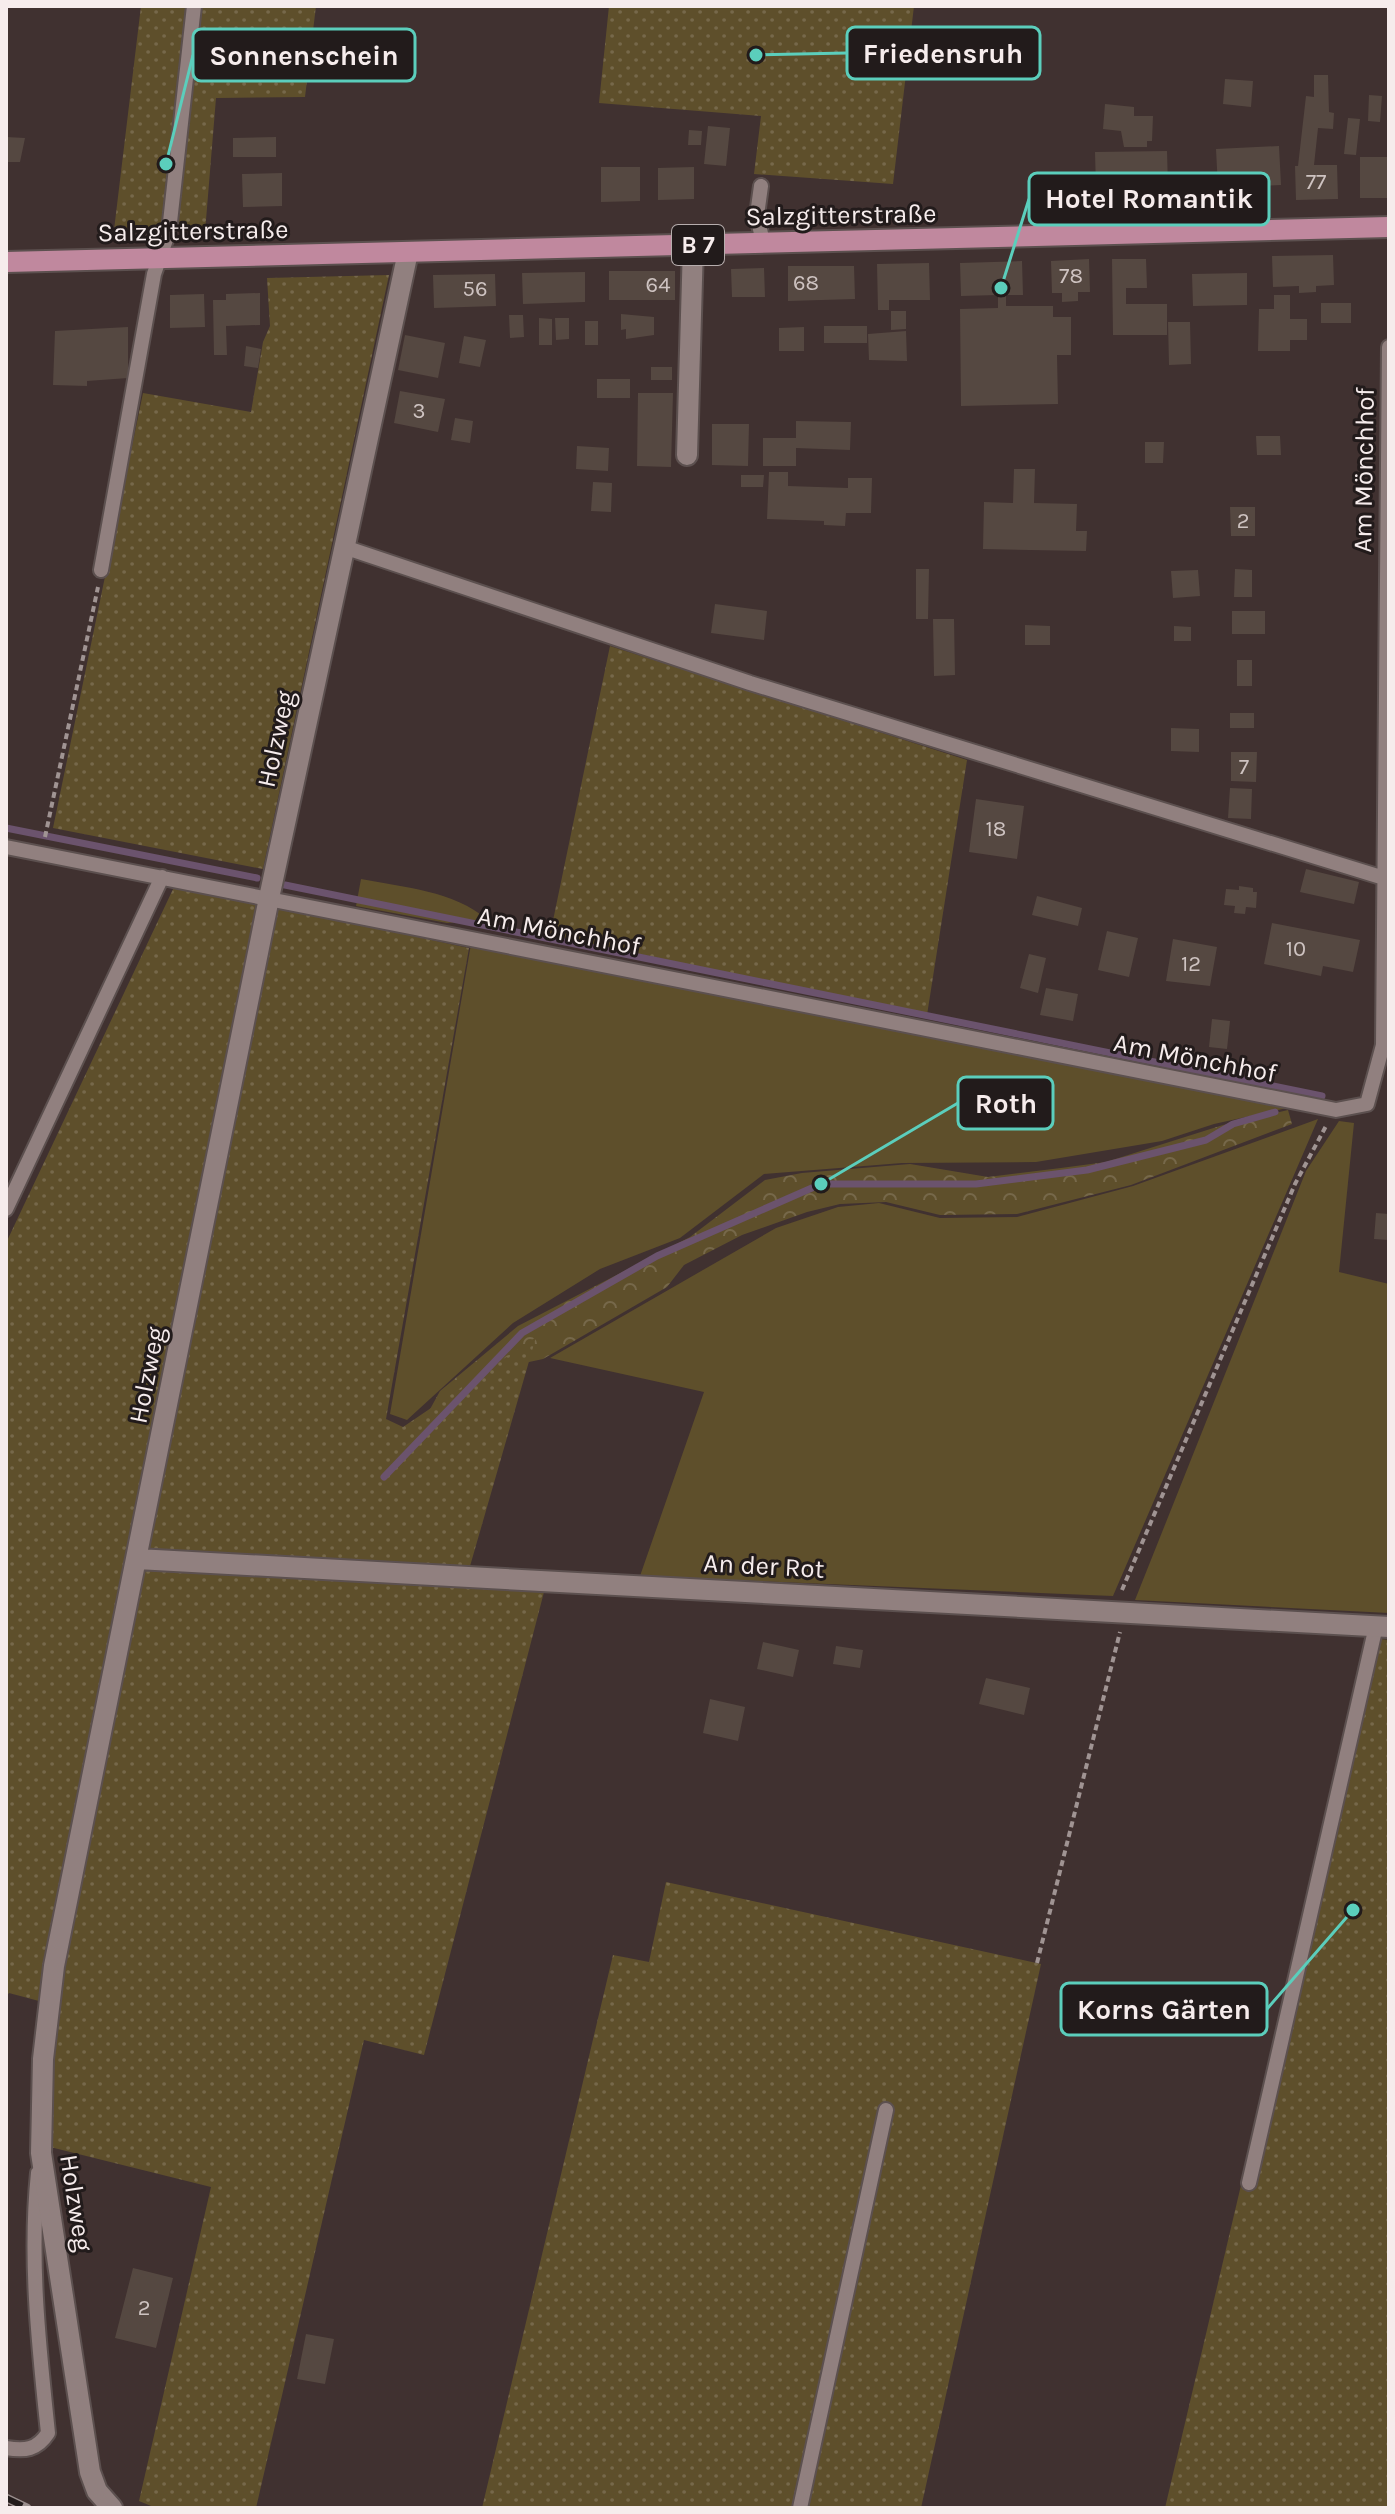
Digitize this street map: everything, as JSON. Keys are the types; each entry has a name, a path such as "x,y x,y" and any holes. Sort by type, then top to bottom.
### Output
{"main road":[{"name":"Salzgitterstraße","path":"6,262 1389,227"}],"street":[{"path":"687,455 693,245"},
{"name":"Holzweg","path":"112,2508 97,2491 90,2472 41,2153 43,2059 54,1966 269,898 408,252"},
{"name":"An der Rot","path":"137,1559 1382,1626"}],"lane":[{"path":"101,570 159,258 169,231 194,6"},
{"path":"761,186 757,215 763,243"},
{"name":"Am Mönchhof","path":"6,847 1336,1110 1367,1104 1383,1045 1389,347"},
{"path":"344,547 750,683 1384,878"},
{"path":"6,1209 162,877"},
{"path":"1249,2183 1382,1626"},
{"path":"800,2508 886,2110"},
{"path":"6,2448 31,2449 41,2444 48,2433 36,2313 35,2206 41,2153"}],"path":[{"path":"48,823 101,570"},
{"path":"1037,1963 1120,1610 1295,1184 1336,1110"}],"green space":[{"path":"141,6 316,6 305,97 216,98 205,232 114,230"},
{"path":"609,6 914,6 893,184 754,174 761,116 599,103"},
{"path":"389,275 263,869 53,828 143,393 251,412 263,342 270,326 267,278"},
{"path":"610,646 967,760 927,1015 550,935"},
{"path":"361,879 444,896 488,920 447,923 356,906"},
{"path":"175,885 469,948 386,1419 403,1427 536,1337 464,1587 544,1592 424,2055 364,2040 256,2508 156,2508 139,2501 211,2187 30,2142 39,2001 9,1993 6,1997 6,1243"},
{"path":"471,944 1287,1108 1214,1124 1162,1141 1036,1162 902,1163 764,1174 680,1238 600,1269 513,1323 407,1420 390,1414"},
{"path":"1288,1110 1292,1124 1131,1185 1017,1214 940,1215 886,1202 840,1204 742,1235 684,1265 667,1287 543,1359 506,1367 417,1433 440,1391 518,1326 690,1237 765,1180 802,1173 910,1164 988,1177 1106,1162 1223,1125"},
{"path":"1318,1119 1113,1596 640,1576 704,1392 550,1358 776,1228 838,1207 879,1203 940,1218 1017,1217 1133,1186"},
{"path":"1339,1121 1354,1123 1339,1272 1389,1284 1389,1613 1135,1600 1306,1171"},
{"path":"1379,1639 1389,1640 1389,2508 1165,2508 1242,2181 1249,2182"},
{"path":"666,1882 1041,1964 921,2508 482,2508 613,1955 649,1962"}],"building":[{"path":"1314,75 1328,75 1329,112 1334,113 1333,129 1318,128 1314,165 1337,165 1338,199 1296,200 1295,166 1298,166 1306,96 1314,97"},
{"path":"1225,79 1253,81 1251,107 1223,104"},
{"path":"1369,95 1382,96 1380,122 1368,121"},
{"path":"1105,104 1134,107 1134,116 1153,116 1152,141 1147,141 1147,147 1124,147 1121,131 1103,129"},
{"path":"1348,118 1360,119 1356,155 1344,154"},
{"path":"708,126 730,128 726,166 704,164"},
{"path":"689,130 702,131 701,145 688,145"},
{"path":"6,137 25,138 20,162 6,162"},
{"path":"276,137 276,157 233,157 233,138"},
{"path":"1279,146 1281,185 1218,188 1216,149"},
{"path":"1167,151 1168,187 1096,188 1095,152"},
{"path":"1360,157 1389,157 1389,198 1360,198"},
{"path":"601,167 640,167 640,201 601,202"},
{"path":"694,167 694,199 658,200 658,168"},
{"path":"282,173 282,206 243,207 242,174"},
{"path":"1333,255 1334,285 1316,286 1316,292 1299,293 1299,286 1273,287 1272,256"},
{"path":"1089,259 1090,292 1078,292 1078,301 1062,302 1062,293 1052,293 1051,261"},
{"path":"1112,259 1146,259 1147,288 1126,288 1126,304 1167,304 1167,335 1113,335"},
{"path":"1022,261 1023,295 1006,295 1006,306 1053,306 1053,317 1071,317 1071,355 1057,355 1058,404 961,406 960,309 998,308 998,295 961,296 960,263"},
{"path":"929,263 930,300 889,300 889,310 878,310 877,264"},
{"path":"788,266 854,266 855,299 788,301"},
{"path":"764,268 765,297 732,297 731,269"},
{"path":"609,271 675,271 675,300 609,300"},
{"path":"585,272 585,302 523,304 522,273"},
{"path":"1247,273 1247,305 1193,306 1192,274"},
{"path":"495,274 496,306 434,308 433,275"},
{"path":"260,293 260,325 226,326 227,355 214,355 213,300 226,300 226,294"},
{"path":"204,294 205,327 170,328 170,295"},
{"path":"1274,295 1290,295 1290,319 1307,319 1307,340 1290,340 1290,351 1258,351 1259,309 1274,309"},
{"path":"1321,303 1351,303 1351,323 1321,323"},
{"path":"891,311 906,311 906,329 891,330"},
{"path":"621,314 654,317 654,335 626,339 626,329 621,330"},
{"path":"509,315 523,315 524,337 510,338"},
{"path":"539,318 552,319 552,345 539,345"},
{"path":"555,318 569,318 569,339 556,340"},
{"path":"585,321 598,321 598,345 585,345"},
{"path":"1168,322 1190,322 1191,364 1169,365"},
{"path":"824,326 867,326 867,343 824,343"},
{"path":"128,327 128,378 87,381 87,386 53,385 55,331"},
{"path":"804,327 804,351 779,351 779,328"},
{"path":"906,331 907,361 869,360 868,334"},
{"path":"405,335 445,343 438,378 398,370"},
{"path":"464,336 486,340 480,367 459,363"},
{"path":"246,346 261,349 258,368 244,366"},
{"path":"651,367 672,367 672,380 651,380"},
{"path":"597,379 630,379 630,398 597,398"},
{"path":"400,391 445,399 438,432 394,423"},
{"path":"638,393 673,393 671,467 637,466"},
{"path":"455,418 473,421 470,443 451,440"},
{"path":"796,421 851,422 850,450 796,448 796,466 763,466 763,438 796,438"},
{"path":"712,424 749,424 748,466 712,465"},
{"path":"1256,436 1280,436 1281,455 1257,455"},
{"path":"1145,442 1164,442 1163,463 1145,463"},
{"path":"577,446 609,448 608,471 576,469"},
{"path":"1014,469 1035,469 1034,503 1077,504 1076,531 1087,531 1086,551 983,549 984,502 1013,503"},
{"path":"769,472 788,472 788,486 848,488 848,478 872,478 871,513 846,513 845,526 824,525 824,521 767,519"},
{"path":"741,475 764,475 763,487 741,487"},
{"path":"593,482 612,483 611,512 591,511"},
{"path":"1230,507 1255,507 1255,536 1231,536"},
{"path":"916,569 929,569 928,619 916,619"},
{"path":"1235,569 1252,570 1252,597 1234,597"},
{"path":"1198,570 1200,596 1173,598 1171,571"},
{"path":"715,604 767,611 764,640 711,633"},
{"path":"1232,611 1265,611 1265,634 1232,634"},
{"path":"933,619 954,619 955,675 934,676"},
{"path":"1025,625 1050,626 1050,645 1025,645"},
{"path":"1174,626 1191,627 1191,641 1174,641"},
{"path":"1237,660 1252,660 1252,686 1237,686"},
{"path":"1230,713 1254,713 1254,728 1230,728"},
{"path":"1171,728 1199,729 1199,752 1171,751"},
{"path":"1231,752 1257,752 1256,782 1231,781"},
{"path":"1230,788 1252,789 1251,819 1228,818"},
{"path":"976,799 1024,806 1017,859 969,852"},
{"path":"1306,869 1359,882 1354,904 1300,892"},
{"path":"1239,886 1253,888 1253,892 1257,892 1256,908 1246,907 1245,914 1234,913 1235,906 1224,905 1226,889 1239,890"},
{"path":"1037,896 1082,908 1078,926 1032,915"},
{"path":"1272,923 1360,940 1353,972 1323,966 1321,976 1264,964"},
{"path":"1107,931 1138,938 1129,977 1098,970"},
{"path":"1173,939 1217,947 1210,986 1166,981"},
{"path":"1029,954 1046,958 1038,993 1020,988"},
{"path":"1046,988 1078,994 1073,1021 1040,1015"},
{"path":"1212,1019 1230,1021 1227,1049 1209,1047"},
{"path":"1376,1213 1389,1214 1389,1240 1374,1239"},
{"path":"763,1642 799,1650 793,1677 757,1669"},
{"path":"836,1646 863,1650 860,1668 833,1664"},
{"path":"986,1678 1030,1688 1024,1715 979,1704"},
{"path":"710,1699 745,1707 738,1741 703,1733"},
{"path":"133,2268 173,2278 156,2348 115,2338"},
{"path":"306,2334 334,2339 325,2384 297,2379"}],"waterway":[{"path":"6,828 257,878"},
{"path":"285,885 1322,1096"},
{"path":"384,1477 522,1333 657,1256 821,1184 976,1184 1087,1170 1206,1140 1233,1124 1275,1112"}],"railway":[{"path":"6,2498 27,2508"}],"place":[{"name":"Friedensruh","path":"756,55"},
{"name":"Sonnenschein","path":"166,164"},
{"name":"Hotel Romantik","path":"1001,288"},
{"name":"Roth","path":"821,1184"},
{"name":"Korns Gärten","path":"1353,1910"}]}
